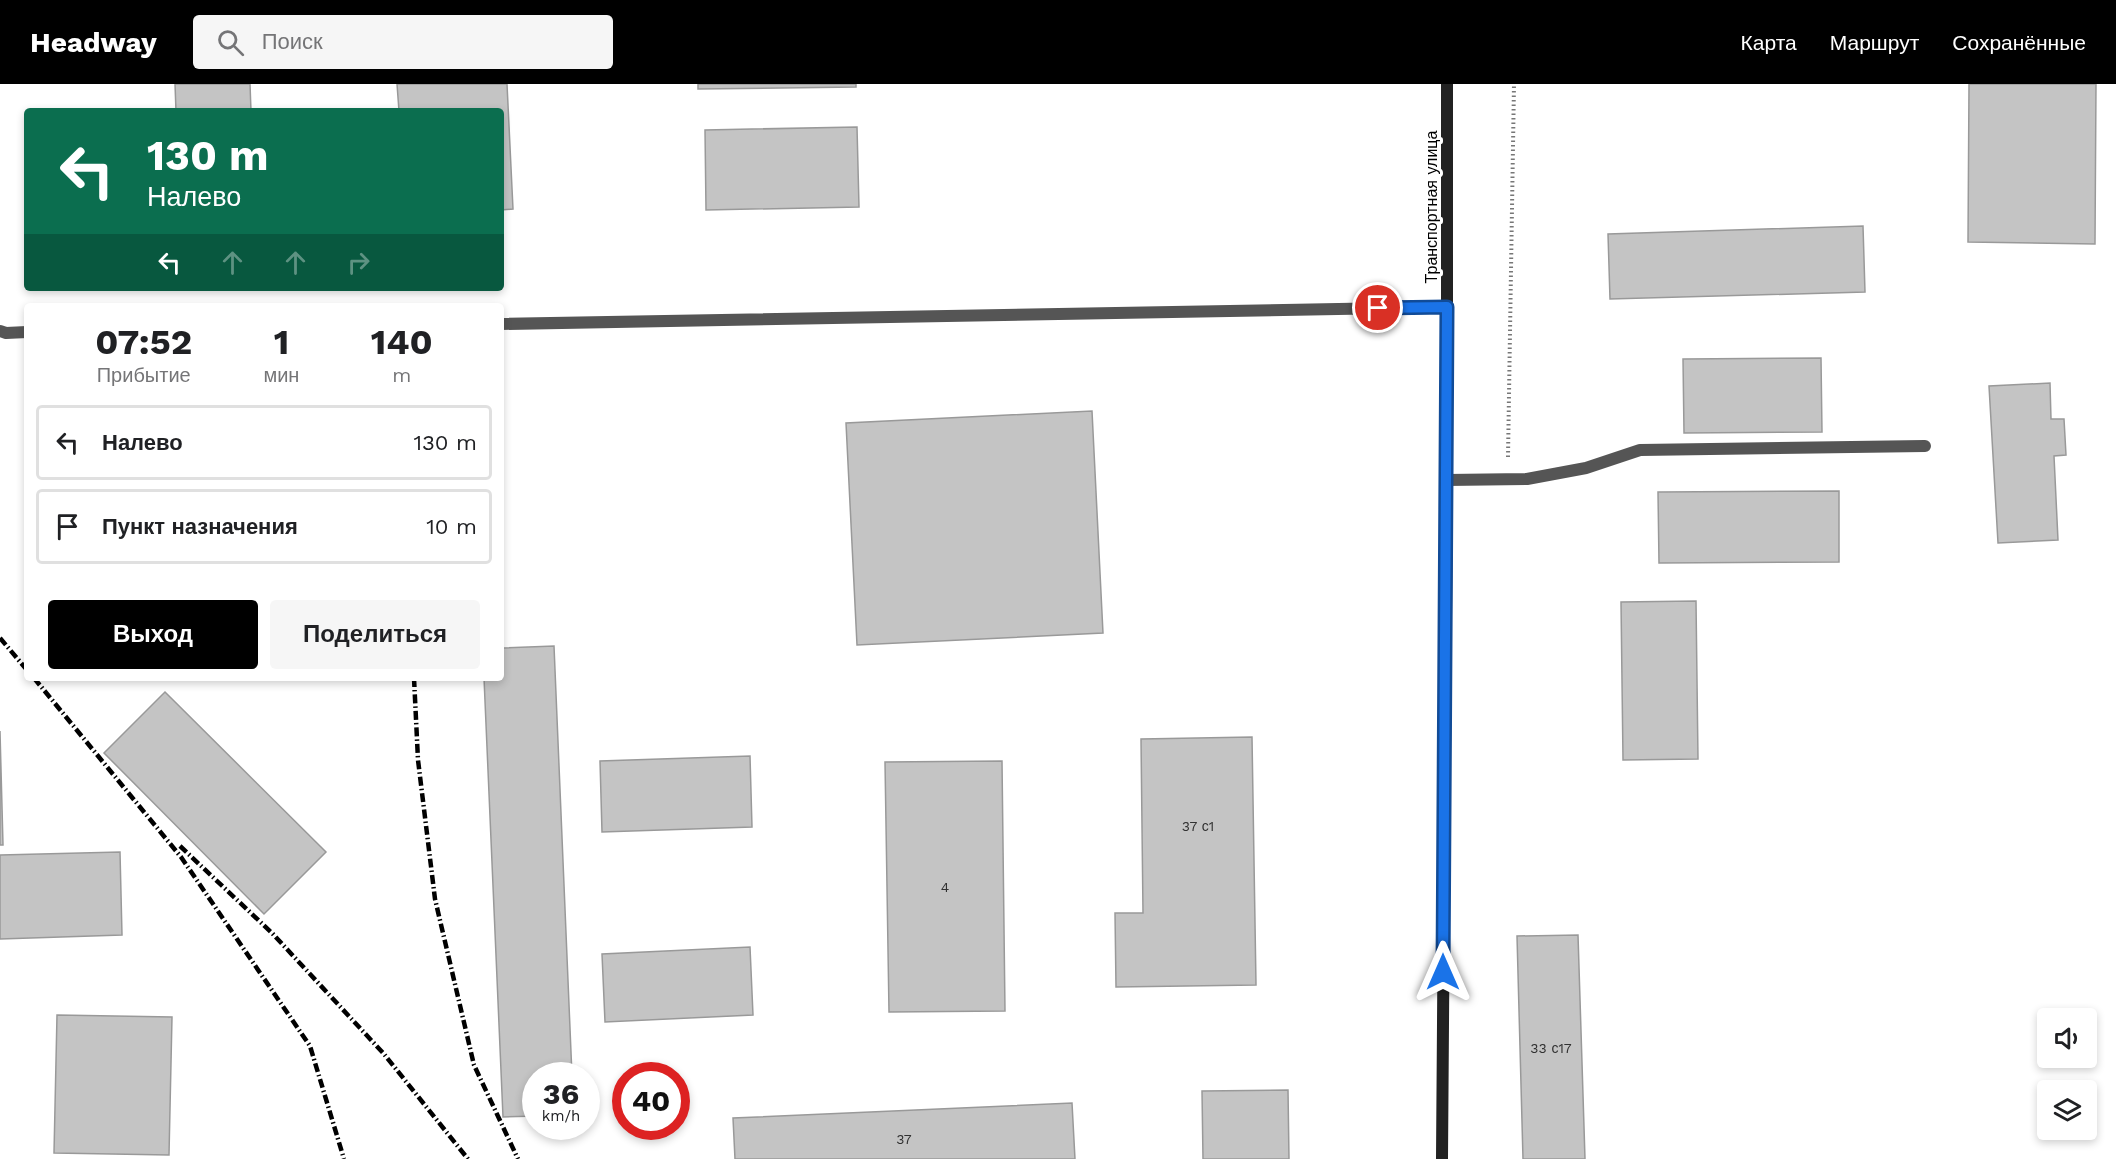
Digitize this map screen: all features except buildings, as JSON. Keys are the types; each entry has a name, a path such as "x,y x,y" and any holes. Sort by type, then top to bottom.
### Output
{"street":[{"name":"Транспортная улица","path":"1442,1159 1447,480 1447,84"}],"lane":[{"path":"504,324 1447,307"},
{"path":"0,331 24,332"},
{"path":"1447,480 1527,478 1587,468 1640,450 1925,446"}],"path":[{"path":"1508,479 1514,84"}],"railway":[{"path":"0,638 24,666"},
{"path":"36,681 181,857 310,1046 344,1159"},
{"path":"414,681 418,760 435,899 474,1065 518,1159"},
{"path":"180,846 272,933 384,1054 468,1159"}],"route":[{"path":"1378,308 1447,307 1443,972"}]}
